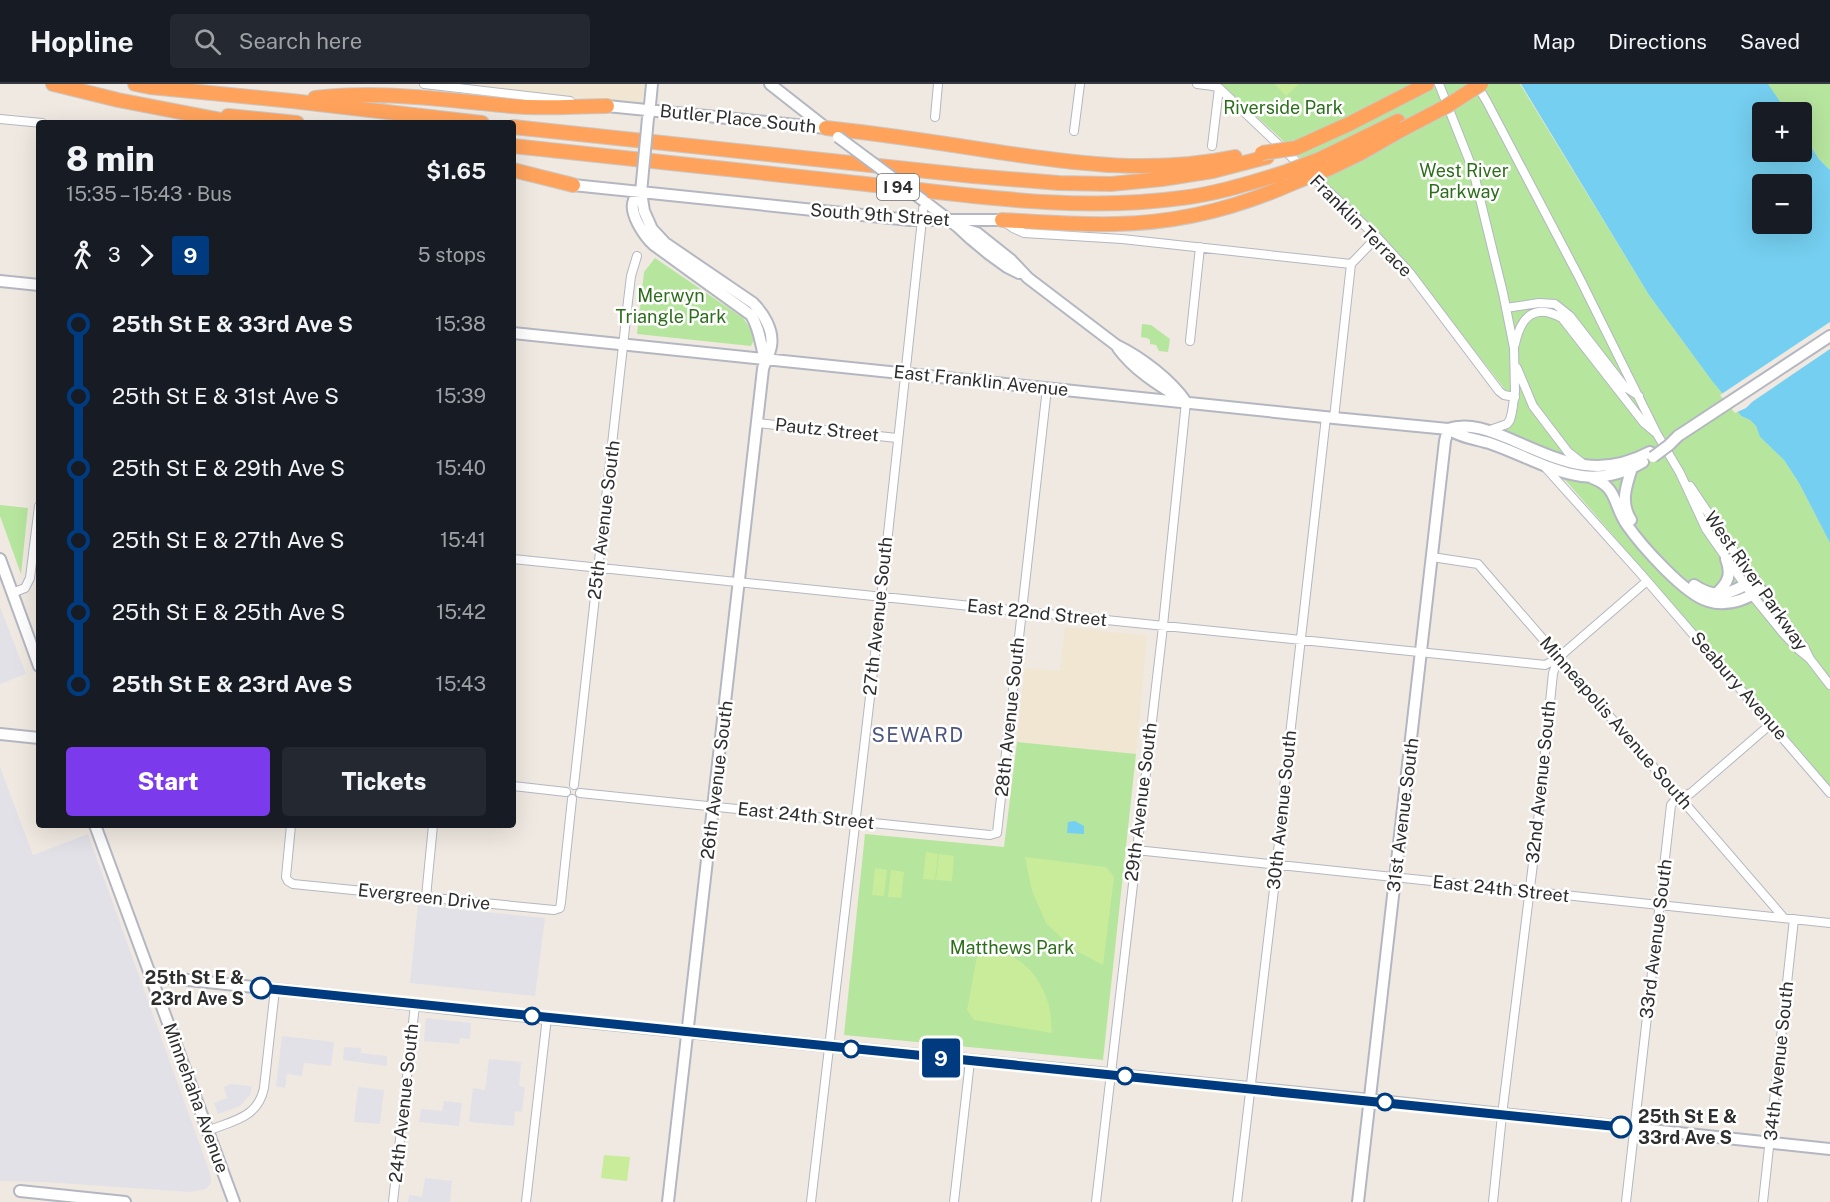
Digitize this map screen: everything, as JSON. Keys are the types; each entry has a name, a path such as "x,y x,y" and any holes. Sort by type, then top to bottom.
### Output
{"highway":[{"path":"53,84 86,93 222,120"},
{"path":"135,84 456,120"},
{"path":"826,128 889,135 1072,163 1116,167 1198,163 1265,155 1301,146 1427,84"},
{"name":"I 94","path":"516,146 953,193 1077,204 1126,203 1184,198 1325,163 1400,125 1470,84"},
{"path":"1400,125 1447,106 1481,84"},
{"path":"292,101 331,96 394,96 522,106 607,106"},
{"path":"151,106 271,120"},
{"name":"I 94","path":"516,127 1059,183 1111,184 1161,180 1213,171 1265,155"},
{"path":"1002,220 1102,225 1170,220 1231,207 1293,183 1325,163"},
{"path":"516,171 573,184"}],"street":[{"path":"424,84 607,106"},
{"path":"641,187 652,84"},
{"path":"770,84 924,205 954,223 977,233 1011,260 1028,278 1116,345 1126,358 1165,389 1186,402"},
{"path":"934,117 938,84"},
{"path":"1074,131 1080,84"},
{"path":"1197,84 1219,88 1212,146"},
{"path":"1439,84 1473,170 1514,348 1515,397 1510,420 1503,426 1488,431"},
{"name":"West River Parkway","path":"1476,84 1657,434 1783,633 1810,659 1830,685"},
{"name":"Franklin Terrace","path":"1219,88 1377,237 1410,273 1499,391 1509,397 1515,397"},
{"name":"Butler Place South","path":"607,106 649,114 826,128"},
{"path":"0,119 36,122"},
{"name":"South 9th Street","path":"516,178 641,187 910,220 954,223 1002,220 1012,228 1024,232 1122,239 1351,264"},
{"name":"26th Avenue South","path":"641,187 634,200 634,206 637,220 644,234 654,245 751,315 759,330 765,358 668,1202"},
{"name":"27th Avenue South","path":"812,1202 924,205"},
{"path":"1351,264 1377,237"},
{"path":"1190,341 1200,247"},
{"name":"25th Avenue South","path":"574,785 631,276 637,256"},
{"name":"30th Avenue South","path":"1237,1202 1301,640 1351,264"},
{"path":"0,281 36,285"},
{"path":"1506,308 1539,303 1555,304 1570,316 1624,387 1639,396"},
{"path":"1514,348 1519,327 1530,315 1537,312 1550,312 1562,318 1644,423 1657,434"},
{"name":"East Franklin Avenue","path":"516,333 1448,429 1457,426 1488,431 1557,458 1586,466 1614,465 1652,454"},
{"path":"1652,454 1669,445 1678,436 1830,336"},
{"path":"1515,364 1533,406 1568,452 1586,466"},
{"name":"28th Avenue South","path":"997,833 1047,388"},
{"name":"29th Avenue South","path":"1096,1202 1163,626 1186,402"},
{"name":"Pautz Street","path":"757,423 897,438"},
{"name":"East Franklin Avenue","path":"1448,429 1456,434 1492,444 1571,475 1593,478 1632,468 1652,454"},
{"name":"31st Avenue South","path":"1358,1202 1448,429"},
{"name":"Seabury Avenue","path":"1542,464 1772,723 1830,793"},
{"path":"1632,468 1624,497 1628,516 1673,566 1702,591 1716,594 1727,594 1749,582"},
{"name":"West River Parkway","path":"1680,473 1706,529 1726,559 1749,582"},
{"path":"1593,478 1610,489 1621,516 1646,549 1683,585 1702,599 1716,603 1729,603 1745,599 1756,592"},
{"path":"12,593 25,588 30,578 36,532"},
{"name":"Minneapolis Avenue South","path":"1432,557 1478,564 1682,797 1784,918"},
{"path":"0,559 36,658"},
{"name":"East 22nd Street","path":"516,559 1545,665 1559,658"},
{"path":"1716,594 1729,579 1730,573 1726,559"},
{"path":"1559,658 1644,578"},
{"name":"32nd Avenue South","path":"1493,1202 1553,673 1559,658"},
{"name":"33rd Avenue South","path":"1626,1202 1671,805 1676,799 1691,794 1772,723"},
{"path":"0,734 36,738"},
{"path":"574,785 580,793 578,797 572,799 566,792 574,785"},
{"path":"516,786 566,792"},
{"name":"East 24th Street","path":"580,793 990,835 997,833"},
{"name":"Evergreen Drive","path":"291,828 286,877 293,884 554,910 560,908 572,799"},
{"name":"Minnehaha Avenue","path":"97,828 234,1202"},
{"path":"426,897 433,828"},
{"name":"East 24th Street","path":"1136,850 1830,923"},
{"name":"34th Avenue South","path":"1762,1202 1794,919"},
{"path":"151,976 1830,1149"},
{"path":"207,1131 247,1115 261,1101 275,989"},
{"name":"24th Avenue South","path":"393,1202 415,1005"},
{"path":"526,1202 547,1017"},
{"path":"954,1202 970,1060"},
{"path":"20,1191 125,1202"}],"shaded area":[{"path":"458,84 644,84 642,104"},
{"path":"0,607 26,674 0,684"},
{"path":"1065,627 1147,636 1136,754 1017,742 1025,668 1060,671"},
{"path":"0,767 33,855 88,834 209,1170 211,1183 206,1189 190,1192 0,1181"},
{"path":"418,905 545,918 535,996 410,983"},
{"path":"426,1018 471,1023 470,1039 460,1038 459,1044 424,1041"},
{"path":"282,1036 334,1042 331,1066 304,1063 302,1076 287,1074 285,1088 276,1086"},
{"path":"344,1047 361,1048 361,1053 387,1056 387,1066 343,1060"},
{"path":"489,1059 521,1062 519,1086 525,1087 522,1112 515,1111 514,1126 469,1122 473,1088 485,1090"},
{"path":"231,1084 252,1086 250,1095 240,1106 218,1114 214,1103 227,1098 224,1087"},
{"path":"358,1087 384,1090 380,1124 354,1122"},
{"path":"444,1101 462,1103 459,1126 419,1122 421,1109 442,1111"},
{"path":"425,1178 452,1181 450,1202 408,1202 409,1195 422,1197"}],"green space":[{"name":"West River Parkway","path":"1216,84 1520,84 1649,295 1712,381 1741,416 1756,426 1760,437 1784,460 1799,483 1830,543 1830,786 1567,482 1505,431 1514,420 1518,406 1399,254 1277,135 1229,91"},
{"path":"1275,84 1299,84 1286,96"},
{"path":"1765,84 1830,84 1830,170 1812,149 1812,102 1778,102"},
{"name":"Merwyn Triangle Park","path":"655,258 743,318 754,340 751,346 637,334 644,272"},
{"path":"1142,324 1151,325 1170,339 1168,352 1159,351 1156,345 1150,344 1150,340 1141,337"},
{"path":"0,505 28,508 21,574 0,516"},
{"name":"Matthews Park","path":"1017,742 1136,754 1103,1060 844,1035 865,834 1004,847"},
{"path":"926,852 938,854 935,880 923,879"},
{"path":"939,854 954,856 952,881 936,880"},
{"path":"1025,857 1106,867 1114,877 1103,965 1073,949 1046,923 1032,891"},
{"path":"875,868 887,870 884,896 872,895"},
{"path":"891,870 904,872 901,898 888,897"},
{"path":"980,940 1021,962 1036,978 1048,1004 1052,1033 974,1020 967,1010"},
{"path":"604,1155 630,1157 627,1181 601,1178"}],"water":[{"path":"1521,84 1768,84 1780,102 1752,102 1752,162 1812,162 1812,148 1830,170 1830,543 1799,483 1784,460 1760,437 1756,426 1741,416 1712,381 1649,295"},
{"path":"1075,821 1084,826 1084,834 1067,833 1068,822"}],"pier":[{"path":"1830,322 1830,349 1746,408 1735,413 1720,395"}],"bus line":[{"name":"9","path":"261,988 1621,1127"}],"place":[{"name":"25th St E & 23rd Ave S","path":"261,988"},
{"name":"25th St E & 33rd Ave S","path":"1621,1127"}],"district":[{"name":"SEWARD","path":"918,735"}],"park label":[{"name":"Riverside Park","path":"1283,108"}]}
